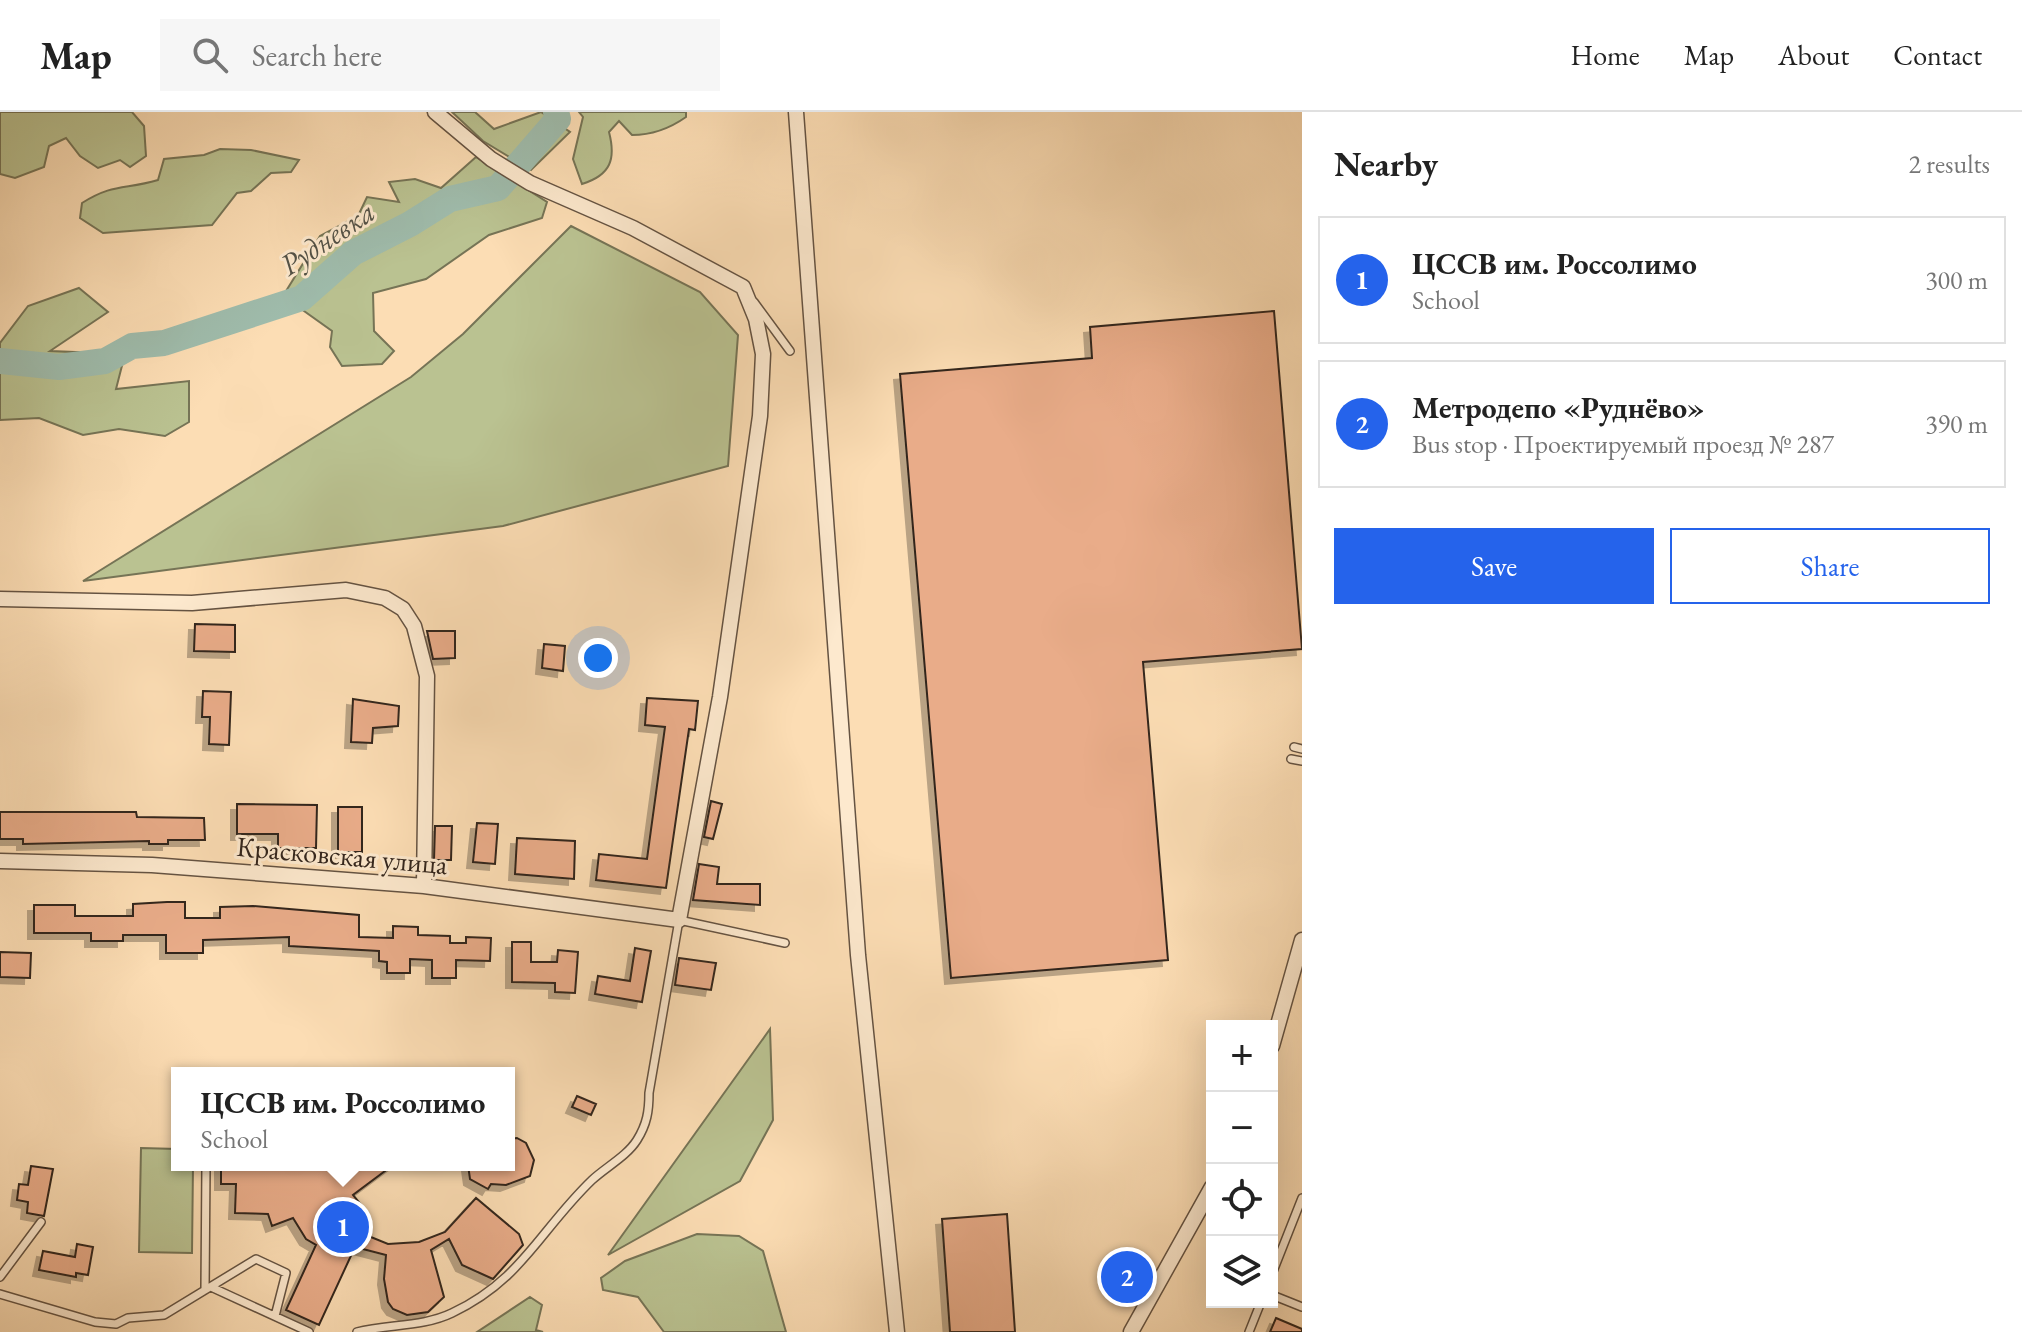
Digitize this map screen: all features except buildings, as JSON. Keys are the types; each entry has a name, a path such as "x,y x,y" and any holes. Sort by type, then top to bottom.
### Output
{"street":[{"path":"435,112 491,159 530,183 633,228 743,287 756,319 763,354 760,416 720,697 679,920"},
{"path":"796,112 858,955 897,1332"},
{"path":"0,599 192,603 346,590 385,598 403,609 414,626 427,676 424,886"},
{"name":"Красковская улица","path":"0,861 152,865 424,886 679,920"},
{"path":"1278,1025 1302,940"},
{"path":"1131,1332 1206,1198"}],"lane":[{"path":"743,287 790,351"},
{"path":"1291,759 1302,761"},
{"path":"357,1332 442,1318 497,1288 521,1265 543,1231 593,1179 633,1146 649,1117 649,1093 679,920 785,943"},
{"path":"206,1171 207,1287"},
{"path":"1278,1259 1302,1198"},
{"path":"0,1277 41,1222"},
{"path":"0,1294 95,1322 116,1324 128,1318 155,1318 256,1259 286,1273 275,1316"},
{"path":"207,1287 309,1332"},
{"path":"1278,1297 1302,1307"},
{"path":"1249,1332 1259,1308"},
{"path":"93,1332 95,1322"}],"green space":[{"path":"0,112 132,112 144,126 146,156 130,167 120,160 98,168 80,156 66,138 49,146 44,167 15,178 0,174"},
{"path":"452,112 475,112 494,129 541,112 570,132 531,170 483,141"},
{"path":"579,112 686,112 686,117 673,125 640,135 632,135 619,121 609,132 612,150 609,165 599,176 582,184 573,159 583,117"},
{"path":"220,149 251,150 299,160 291,172 271,173 251,191 237,193 212,225 103,233 80,218 82,203 93,197 158,180 164,159 204,155"},
{"path":"476,157 547,202 542,218 489,235 426,279 373,293 374,331 394,351 382,364 342,366 330,347 332,331 283,296 320,236 358,216 367,197 399,202 389,182 415,179 441,188"},
{"path":"571,226 700,292 738,335 728,466 503,526 83,581 411,377 463,334"},
{"path":"79,288 108,312 50,351 125,354 116,389 189,381 189,422 165,436 119,429 83,435 39,418 0,420 0,343 28,306"},
{"path":"770,1029 773,1120 740,1181 608,1255"},
{"path":"141,1148 171,1149 171,1171 193,1171 192,1253 139,1252"},
{"path":"697,1234 739,1236 763,1251 786,1332 664,1332 638,1297 603,1290 601,1278 625,1261"},
{"path":"530,1297 542,1305 536,1330 543,1332 477,1332"}],"waterway":[{"name":"Рудневка","path":"0,361 59,367 105,361 132,346 164,343 302,298 353,253 450,199 498,188 558,119 556,112"}],"place":[{"name":"ЦССВ им. Россолимо","path":"343,1227"},
{"name":"Метродепо «Руднёво»","path":"1127,1277"}]}
